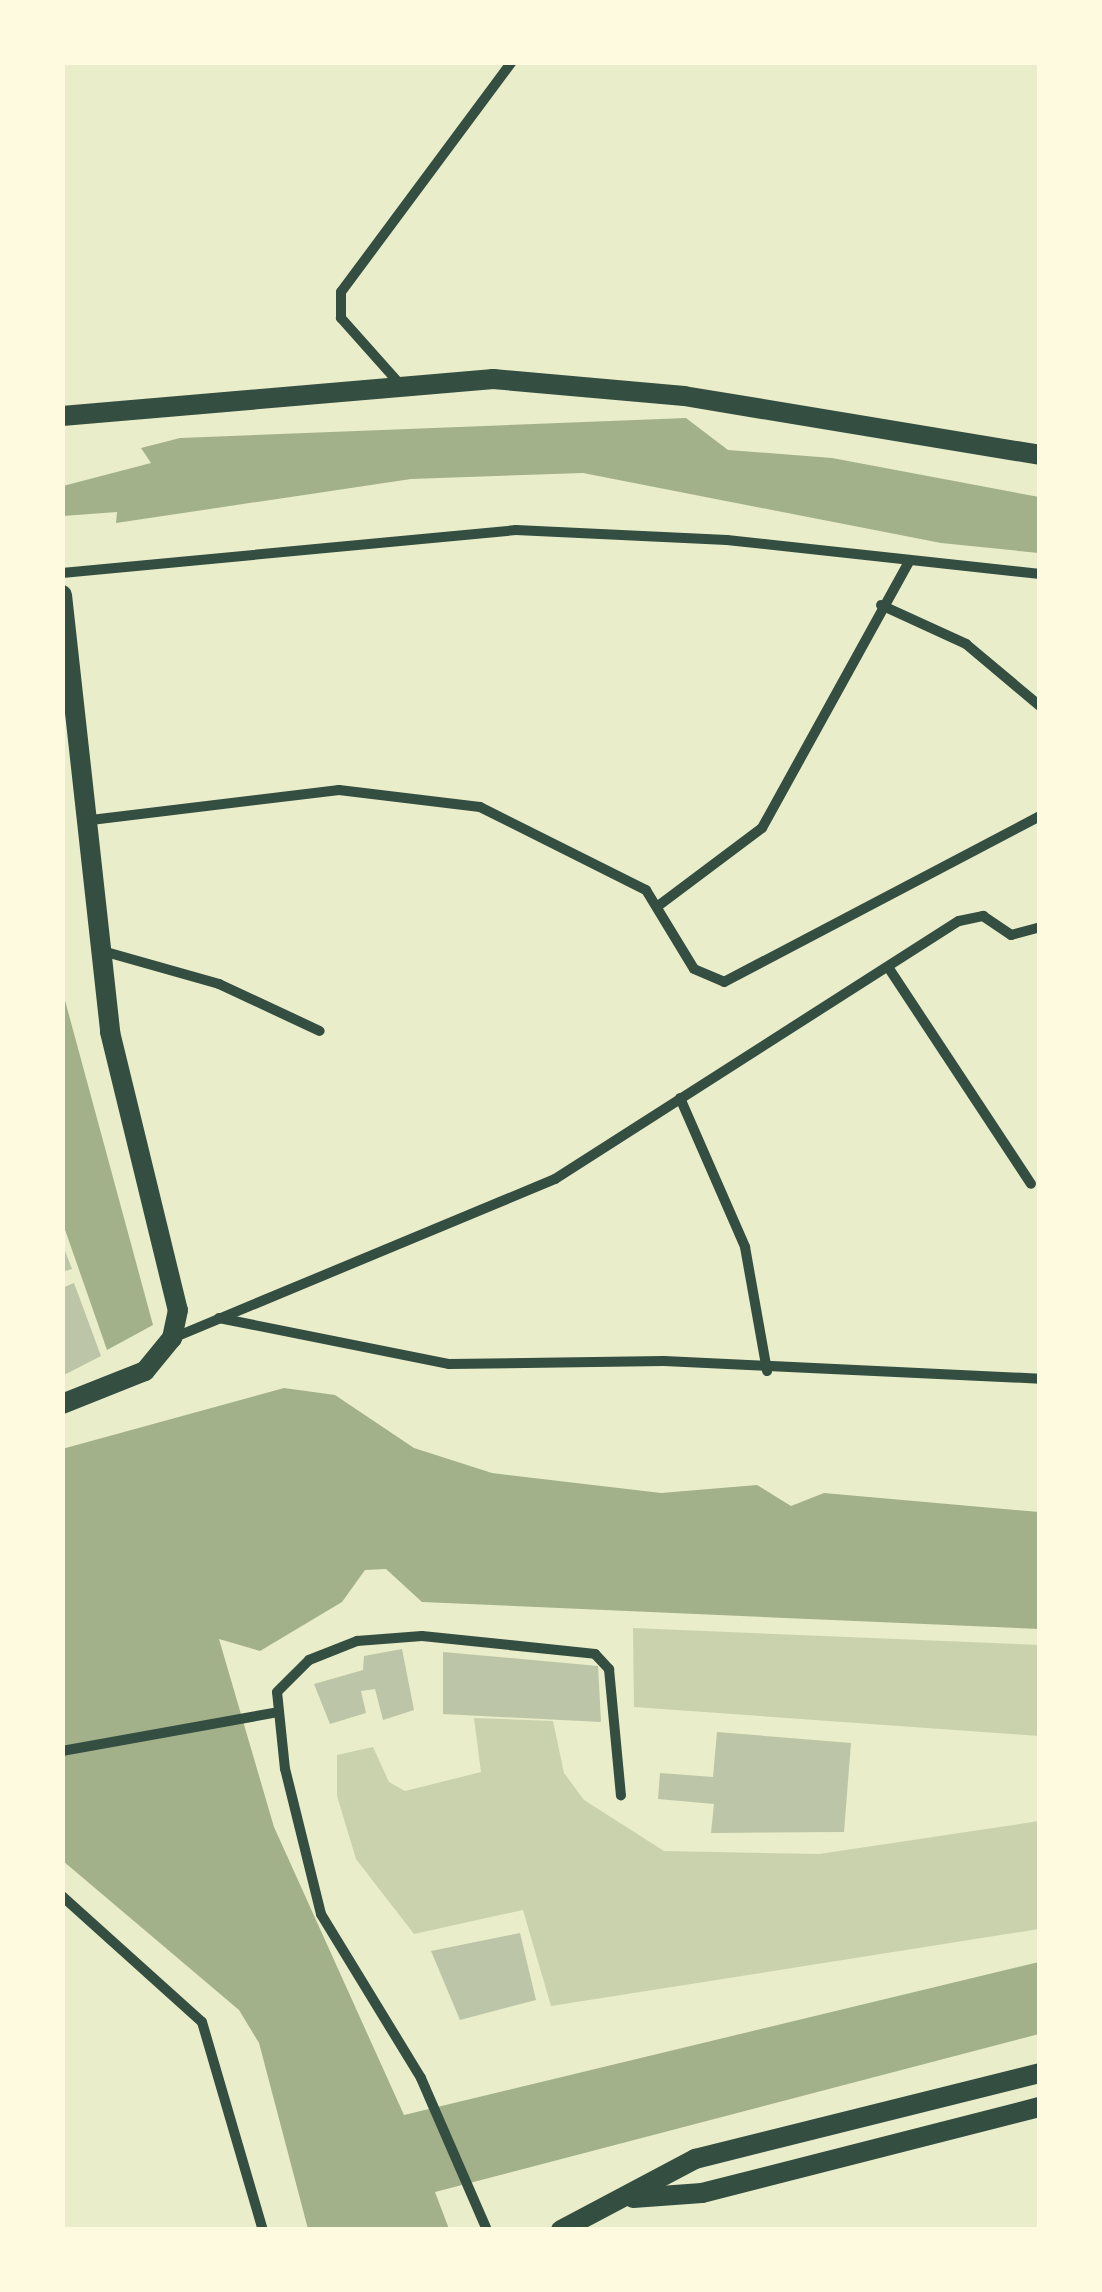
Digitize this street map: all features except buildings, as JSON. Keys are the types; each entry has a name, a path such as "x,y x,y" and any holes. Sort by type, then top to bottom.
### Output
{"main road":[{"path":"62,416 398,382 589,384 1034,448"},
{"path":"62,595 91,820 98,950 130,1128 176,1288 172,1338 133,1378 62,1404"},
{"path":"561,2230 633,2198 695,2159 1040,2073"},
{"path":"633,2198 702,2193 1040,2108"}],"street":[{"path":"398,382 340,318 341,292 512,62"},
{"path":"62,574 516,530 727,540 908,563 1040,574"},
{"path":"658,906 762,828 881,605 908,563"},
{"path":"881,605 966,644 1040,706"},
{"path":"91,820 386,789 517,823 631,879 658,906 694,969 724,982 1040,816"},
{"path":"172,1338 555,1180 972,917 1010,935 1040,926"},
{"path":"98,950 219,984 320,1032"},
{"path":"890,970 1031,1184"},
{"path":"680,1098 744,1247 767,1371"},
{"path":"218,1318 449,1364 664,1361 767,1371 1040,1380"},
{"path":"487,2230 459,2174 439,2119 322,1914 274,1713 290,1675 357,1641 422,1636 582,1650 609,1670 621,1794"},
{"path":"62,1751 274,1713"},
{"path":"62,1896 202,2022 264,2230"}],"shaded area":[{"path":"686,418 728,450 832,458 1039,497 1039,553 941,543 583,473 411,479 116,523 117,512 63,516 63,486 151,463 141,448 180,438"},
{"path":"63,993 153,1325 107,1350 63,1224"},
{"path":"284,1388 335,1395 414,1448 492,1473 661,1493 757,1485 791,1506 824,1493 1039,1512 1039,1629 422,1602 386,1569 365,1570 342,1602 260,1651 219,1639 274,1827 404,2115 1039,1962 1039,2034 435,2192 449,2229 308,2229 259,2043 239,2010 63,1861 62,1449"},
{"path":"633,1628 1039,1645 1039,1736 634,1707"},
{"path":"474,1718 553,1721 564,1773 584,1800 664,1851 819,1854 1039,1821 1039,1929 551,2006 523,1910 414,1934 356,1859 337,1796 337,1755 373,1747 389,1782 405,1791 481,1772"}]}
